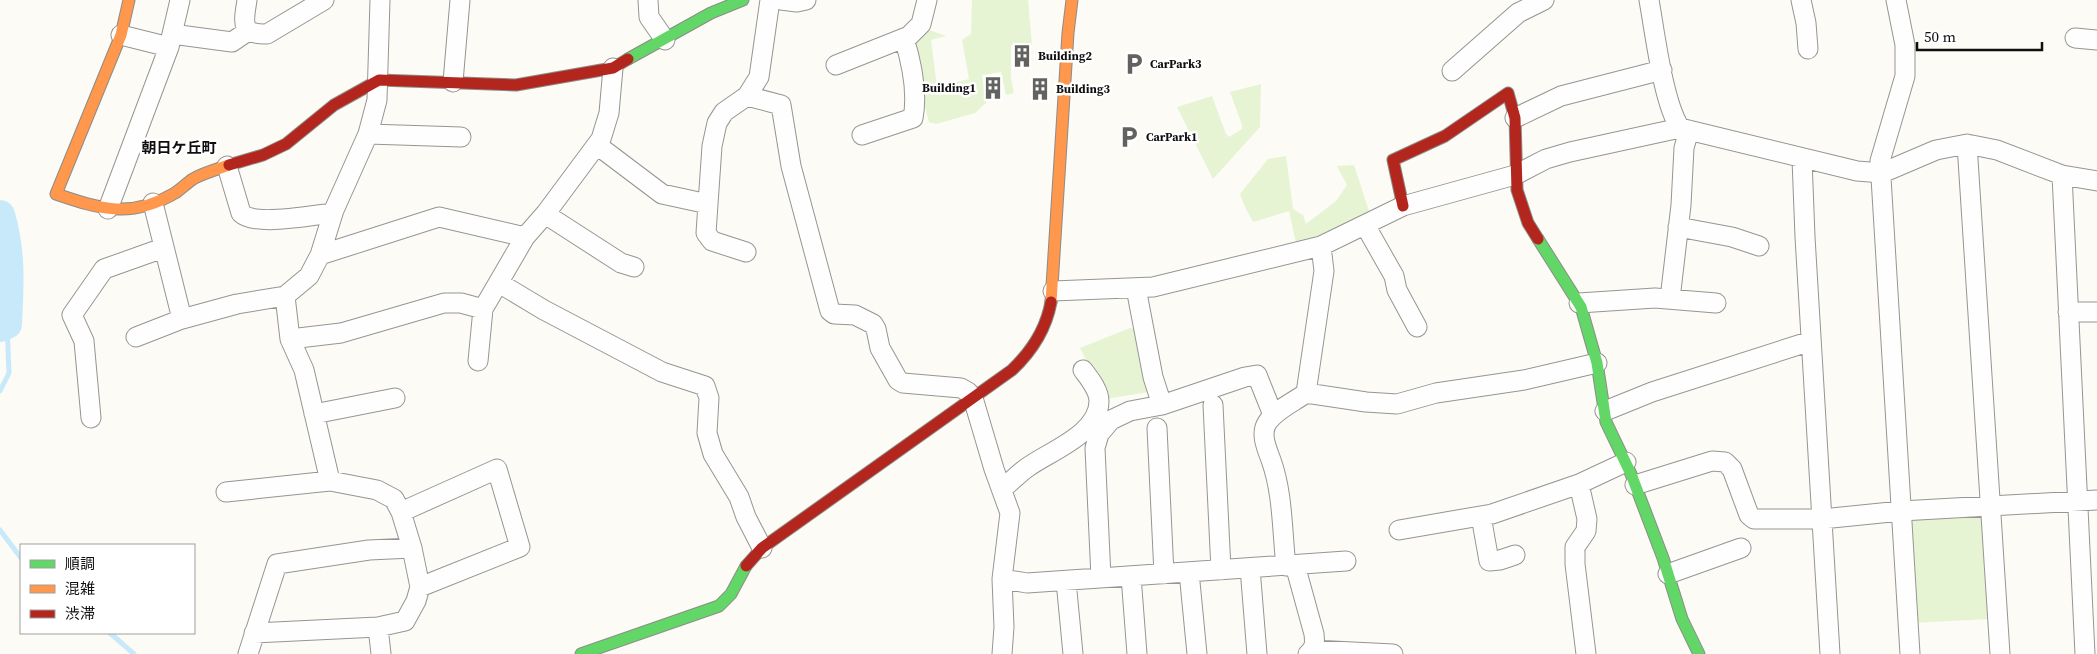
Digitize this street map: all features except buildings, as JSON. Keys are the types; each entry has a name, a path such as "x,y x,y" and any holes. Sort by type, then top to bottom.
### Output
{"street":[{"path":"129,0 121,34 56,194 93,207 129,209 153,203 175,193 195,178 262,155 286,144 334,105 379,80 516,85 613,68 665,40 712,6 743,0"},
{"path":"108,209 171,40 180,0"},
{"path":"247,0 244,24 248,31 256,35 267,34 324,0"},
{"path":"136,337 182,320 237,304 285,296 310,276 320,255 333,213 368,134 377,100 380,0"},
{"path":"453,82 460,0"},
{"path":"648,0 650,17 665,40"},
{"path":"746,252 712,241 706,233 712,146 717,123 724,112 747,96 759,77 770,0"},
{"path":"781,0 797,2 806,0"},
{"path":"836,65 904,38 921,24 927,0"},
{"path":"581,654 718,606 731,594 746,565 762,548 1000,379 1031,352 1045,326 1053,291 1068,33 1072,0"},
{"path":"1452,71 1518,13 1544,0"},
{"path":"1648,0 1674,118 1685,129 1678,227 1670,299"},
{"path":"1802,0 1808,49"},
{"path":"1896,0 1905,45 1905,76 1880,161 1910,654"},
{"path":"121,34 171,40 232,42 248,31"},
{"path":"862,135 912,118 916,104 911,63 904,38"},
{"path":"2075,38 2097,40"},
{"path":"478,361 483,309 525,237 545,214 601,139 609,113 613,68"},
{"path":"1515,118 1561,96 1662,70"},
{"path":"1403,206 1393,160 1445,136 1508,93 1515,118 1515,175 1517,190 1528,224 1580,303 1597,364 1606,422 1626,462 1668,574 1682,619 1699,654"},
{"path":"747,96 780,105 778,124 830,311 834,314 856,315 875,326 880,348 898,380 962,388 973,398 994,469 1010,513 1002,579 1004,627 1002,654"},
{"path":"1053,291 1153,287 1321,246 1403,206 1515,175 1546,159 1570,152 1685,129 1802,159 1857,171 1882,173 1936,150 1967,144 1997,150 2062,175 2097,181"},
{"path":"368,134 461,137"},
{"path":"1967,144 2000,654"},
{"path":"597,145 662,194 708,204"},
{"path":"1802,159 1830,654"},
{"path":"227,166 241,213 246,218 262,220 333,213"},
{"path":"2062,175 2085,654"},
{"path":"153,203 182,320"},
{"path":"545,214 621,263 634,267"},
{"path":"320,255 439,217 525,237"},
{"path":"1365,225 1394,276 1397,290 1417,327"},
{"path":"1678,227 1732,237 1758,246"},
{"path":"1306,393 1324,270 1321,246"},
{"path":"90,418 84,340 72,315 104,269 163,248"},
{"path":"499,283 544,310 662,372 705,386 709,398 707,433 713,454 739,497 746,517 762,548"},
{"path":"1136,288 1153,377 1162,405"},
{"path":"285,296 290,339 304,370 330,481"},
{"path":"1580,303 1655,298 1716,303"},
{"path":"290,339 341,333 444,304 461,302 483,309"},
{"path":"2068,312 2097,312"},
{"path":"1605,411 1652,392 1811,340"},
{"path":"1393,654 1311,652 1315,642 1314,634 1291,565 1278,484 1266,445 1264,432 1266,424 1273,416 1306,393 1366,402 1397,404 1436,393 1524,380 1597,364"},
{"path":"1002,489 1029,466 1058,450 1080,434 1093,419 1099,400 1095,387 1084,370"},
{"path":"1101,578 1095,448 1099,434 1111,420 1130,411 1162,405 1257,375 1273,416"},
{"path":"314,414 394,398"},
{"path":"1213,405 1221,570"},
{"path":"1157,428 1164,574"},
{"path":"1635,485 1712,461 1725,462 1732,468 1749,515 1754,519 1822,519 1990,504 2097,500"},
{"path":"1399,530 1481,516 1579,484 1626,462"},
{"path":"401,512 497,469 520,547 420,587"},
{"path":"226,492 330,481 377,490 394,499 401,512 412,548 420,587 416,601 405,621 378,627 254,633"},
{"path":"1579,484 1587,519 1586,531 1575,547 1575,564 1586,654"},
{"path":"1481,516 1488,560 1500,560 1515,555"},
{"path":"248,654 277,564 369,550 412,548"},
{"path":"1668,574 1741,548"},
{"path":"1002,579 1027,584 1346,561"},
{"path":"1250,568 1257,654"},
{"path":"1190,572 1197,654"},
{"path":"1130,576 1137,654"},
{"path":"1066,581 1073,654"},
{"path":"378,627 381,654"}],"green space":[{"path":"972,0 1028,0 1032,45 1011,45 1011,78 1014,93 1006,95 1001,72 982,75 986,103 975,113 936,124 929,122 910,49 927,29 946,36 931,40 937,87 969,79 962,40 971,34"},
{"path":"1261,84 1260,127 1213,179 1177,107 1212,96 1226,134 1229,137 1242,129 1230,92"},
{"path":"1286,156 1293,209 1303,215 1306,224 1336,201 1347,185 1337,166 1354,165 1369,211 1332,234 1297,248 1289,211 1253,222 1240,194 1268,159"},
{"path":"1130,328 1137,329 1155,391 1105,399 1080,348"},
{"path":"1985,510 1990,619 1911,623 1906,514"}],"waterway":[{"path":"0,215 8,255 9,282 7,324 0,327"},
{"path":"0,391 9,373 7,324"},
{"path":"0,530 20,557"},
{"path":"111,634 134,654"}],"traffic: fast":[{"path":"628,59 711,13 743,0"},
{"path":"1538,239 1581,307 1597,363 1606,422 1631,474 1663,558 1682,619 1699,654"},
{"path":"581,654 719,606 731,594 746,566"}],"traffic: slow":[{"path":"129,0 121,35 56,194 101,207 130,209 159,201 175,193 197,177 229,165"},
{"path":"1051,302 1068,33 1072,0"}],"traffic: jam":[{"path":"229,165 263,155 286,144 334,105 379,80 516,85 613,68 628,59"},
{"path":"1403,206 1393,160 1445,136 1508,93 1515,118 1517,190 1528,223 1538,239"},
{"path":"746,566 762,548 1012,370 1032,348 1042,331 1051,302"}],"place":[{"name":"Building2","path":"1022,56"},
{"name":"CarPark3","path":"1134,64"},
{"name":"Building1","path":"993,88"},
{"name":"Building3","path":"1040,89"},
{"name":"CarPark1","path":"1129,137"}],"district":[{"name":"朝日ケ丘町","path":"179,147"}]}
